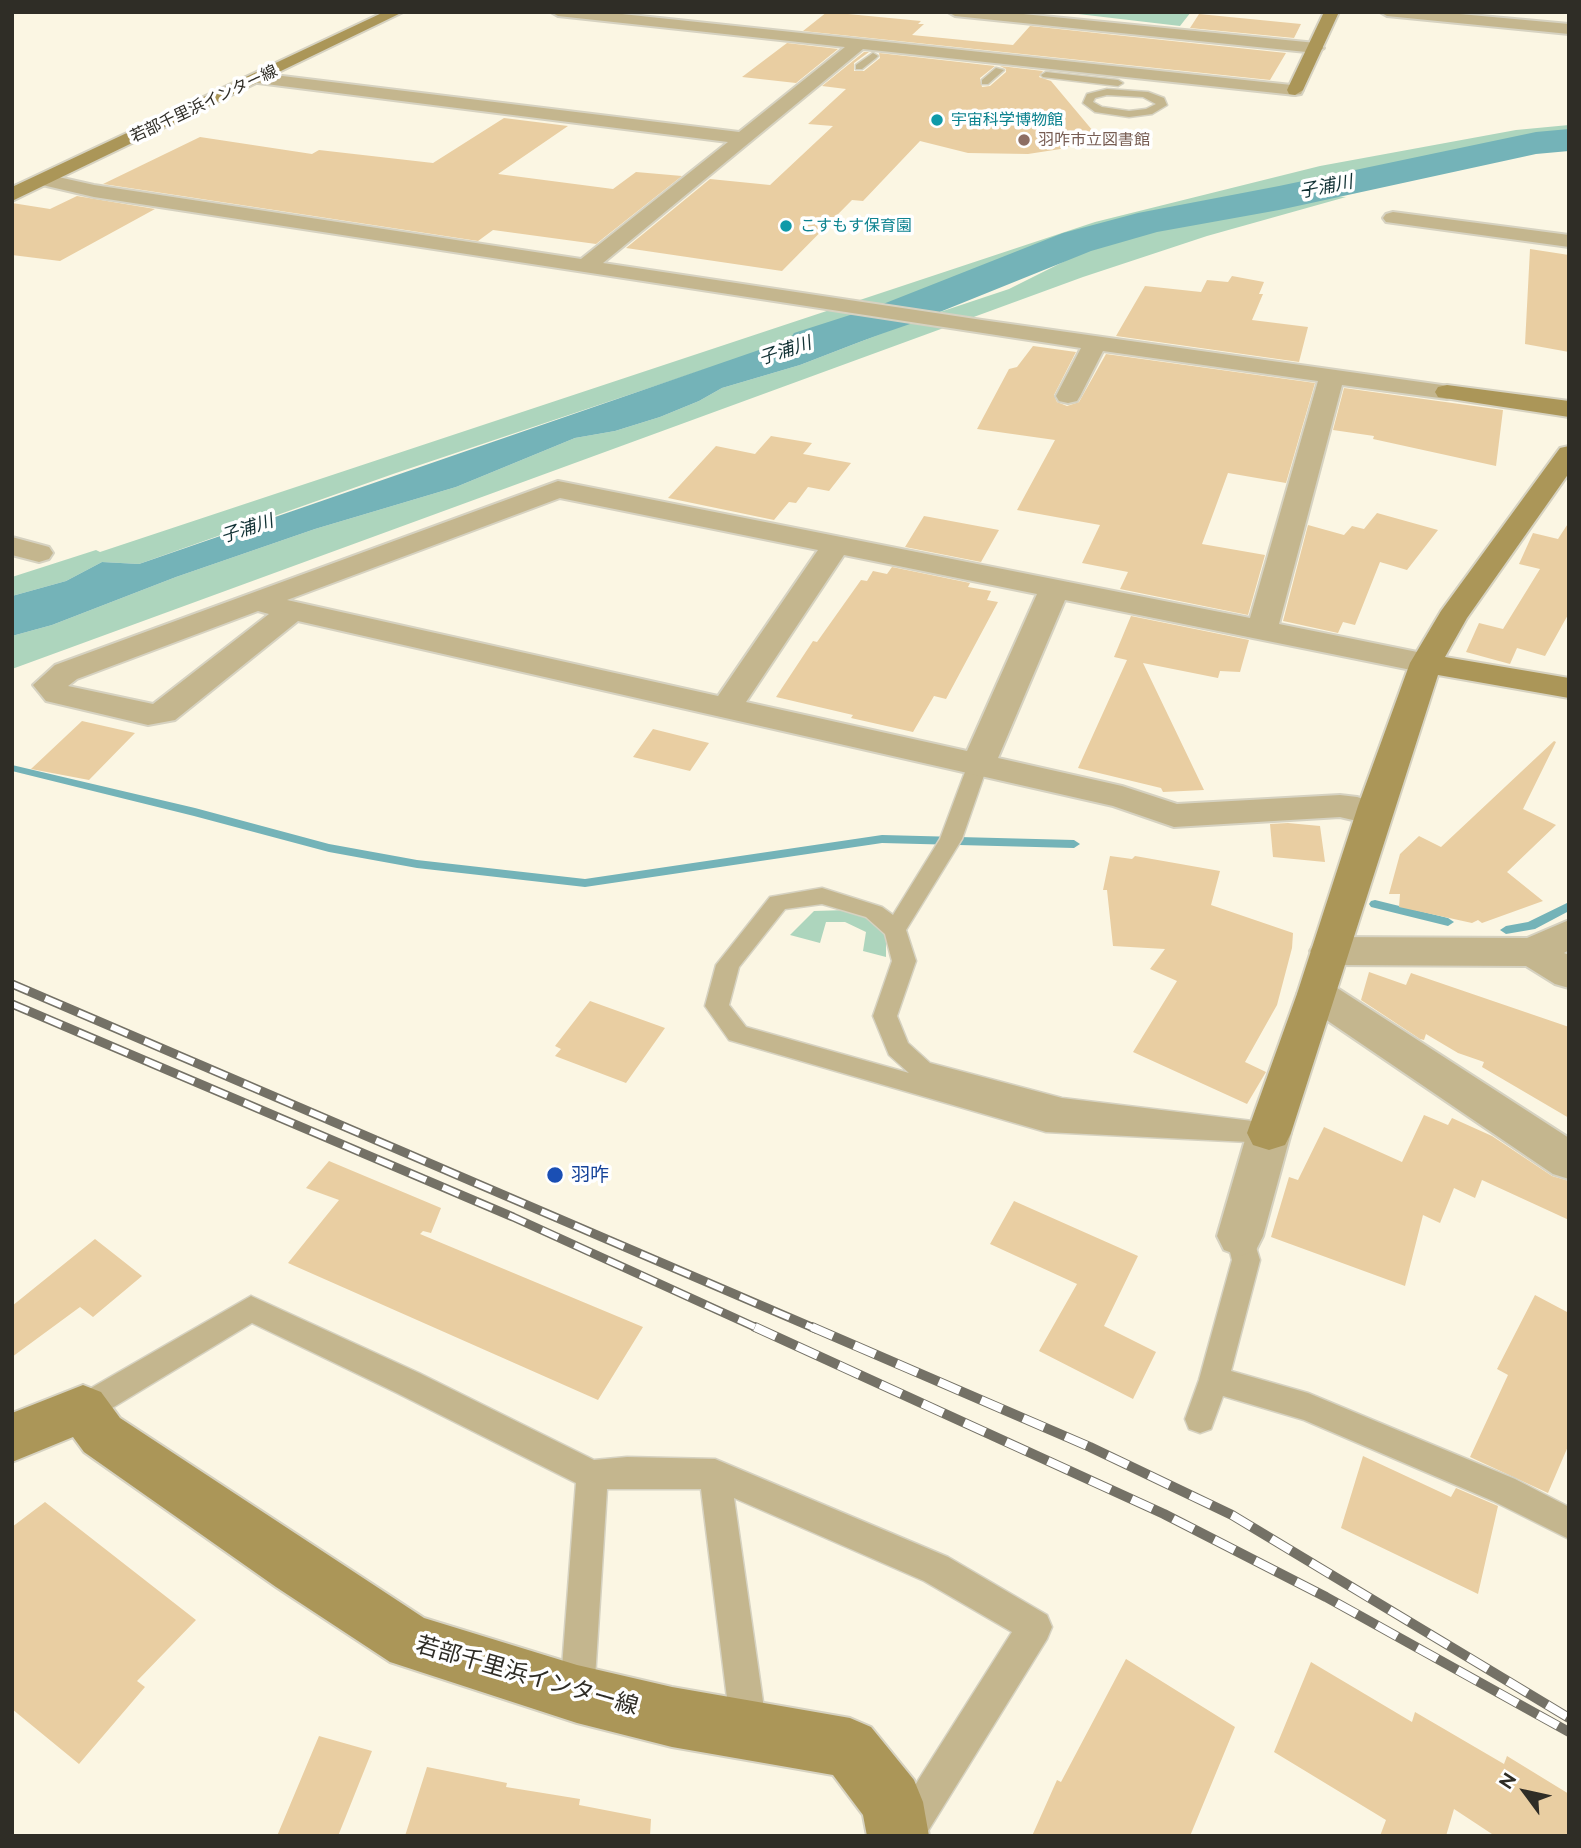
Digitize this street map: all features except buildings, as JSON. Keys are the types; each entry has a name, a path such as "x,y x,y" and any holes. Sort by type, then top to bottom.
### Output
{"street":[{"name":"若部千里浜インター線","path":"12,195 396,12"},
{"path":"558,12 898,48 994,64 1086,68 1137,84 1186,79 1295,90 1332,12"},
{"path":"955,12 1316,48"},
{"path":"1387,12 1569,29"},
{"path":"994,64 1010,39 1031,20"},
{"path":"806,38 826,25"},
{"path":"1086,68 1118,29"},
{"path":"898,48 916,33"},
{"path":"1186,79 1211,37"},
{"path":"587,265 859,44"},
{"path":"258,78 743,138"},
{"path":"12,175 94,191 982,327 1569,409"},
{"path":"1393,218 1569,241"},
{"path":"1068,396 1094,343"},
{"path":"1262,629 1332,376"},
{"path":"1240,1236 1269,1133 1426,663 1452,617 1569,454"},
{"path":"294,609 163,713 148,715 58,694 48,685 66,672 558,489 1426,663 1569,688"},
{"path":"727,706 836,545"},
{"path":"978,764 1055,588"},
{"path":"253,603 294,609 1122,797 1174,816 1340,806 1374,814"},
{"path":"1330,951 1533,952 1569,933"},
{"path":"1533,952 1569,974"},
{"path":"1317,994 1569,1161"},
{"name":"若部千里浜インター線","path":"83,1409 102,1435 296,1568 410,1642 577,1694 672,1717 850,1748 892,1802 898,1836"},
{"path":"12,1438 83,1409"}],"lane":[{"path":"859,68 873,56"},
{"path":"985,82 994,64"},
{"path":"1046,75 1137,84 1162,105 1148,112 1129,114 1099,110 1088,103 1091,96 1098,93 1137,84"},
{"path":"895,930 951,839 978,764"},
{"path":"822,896 874,912 895,930 904,961 885,1016 898,1048 922,1070 1062,1108 1269,1133 1046,1122 738,1034 717,1006 728,965 778,902 822,896"},
{"path":"1200,1419 1214,1381 1246,1260 1240,1236"},
{"path":"83,1409 251,1310 408,1383 592,1475 627,1472 715,1474 936,1569 1035,1627 905,1836"},
{"path":"1214,1381 1308,1407 1504,1490 1569,1524"},
{"path":"715,1474 749,1730"},
{"path":"577,1694 592,1475"}],"green space":[{"path":"1061,12 1191,12 1180,26"},
{"path":"1569,125 1569,133 1523,139 1469,152 1454,151 1264,197 1231,199 1129,222 1033,252 813,333 393,474 139,564 102,562 66,581 12,596 12,577 96,550 100,552 1095,222 1320,166 1516,130"},
{"path":"1326,196 1346,197 1207,236 1083,277 12,669 12,636 52,625 176,577 315,529 456,487 575,438 615,431 660,417 722,388 800,365 919,319 1009,289 1085,251 1122,237 1162,226"},
{"path":"847,910 871,917 886,930 886,957 863,951 866,932 845,922 826,922 820,943 790,935 814,911"}],"water":[{"path":"869,312 919,319 800,365 722,388 660,417 615,431 575,438 456,487 315,529 176,577 52,625 12,636 12,596 66,581 102,562 139,564"}],"waterway":[{"name":"子浦川","path":"810,343 894,315 1077,242 1152,221 1279,198 1536,143 1569,140"},
{"path":"12,768 195,812 329,848 417,864 585,883 882,839 1074,844"},
{"path":"1375,904 1448,922"},
{"path":"1506,930 1531,926 1569,906"}],"railway":[{"path":"12,984 816,1329"},
{"path":"12,1004 513,1217 759,1329"},
{"path":"755,1327 1164,1514 1326,1597 1569,1732"},
{"path":"812,1327 1090,1447 1232,1515 1569,1718"}],"place":[{"name":"宇宙科学博物館","path":"937,120"},
{"name":"羽咋市立図書館","path":"1024,140"},
{"name":"こすもす保育園","path":"786,226"},
{"name":"羽咋","path":"555,1175"}]}
